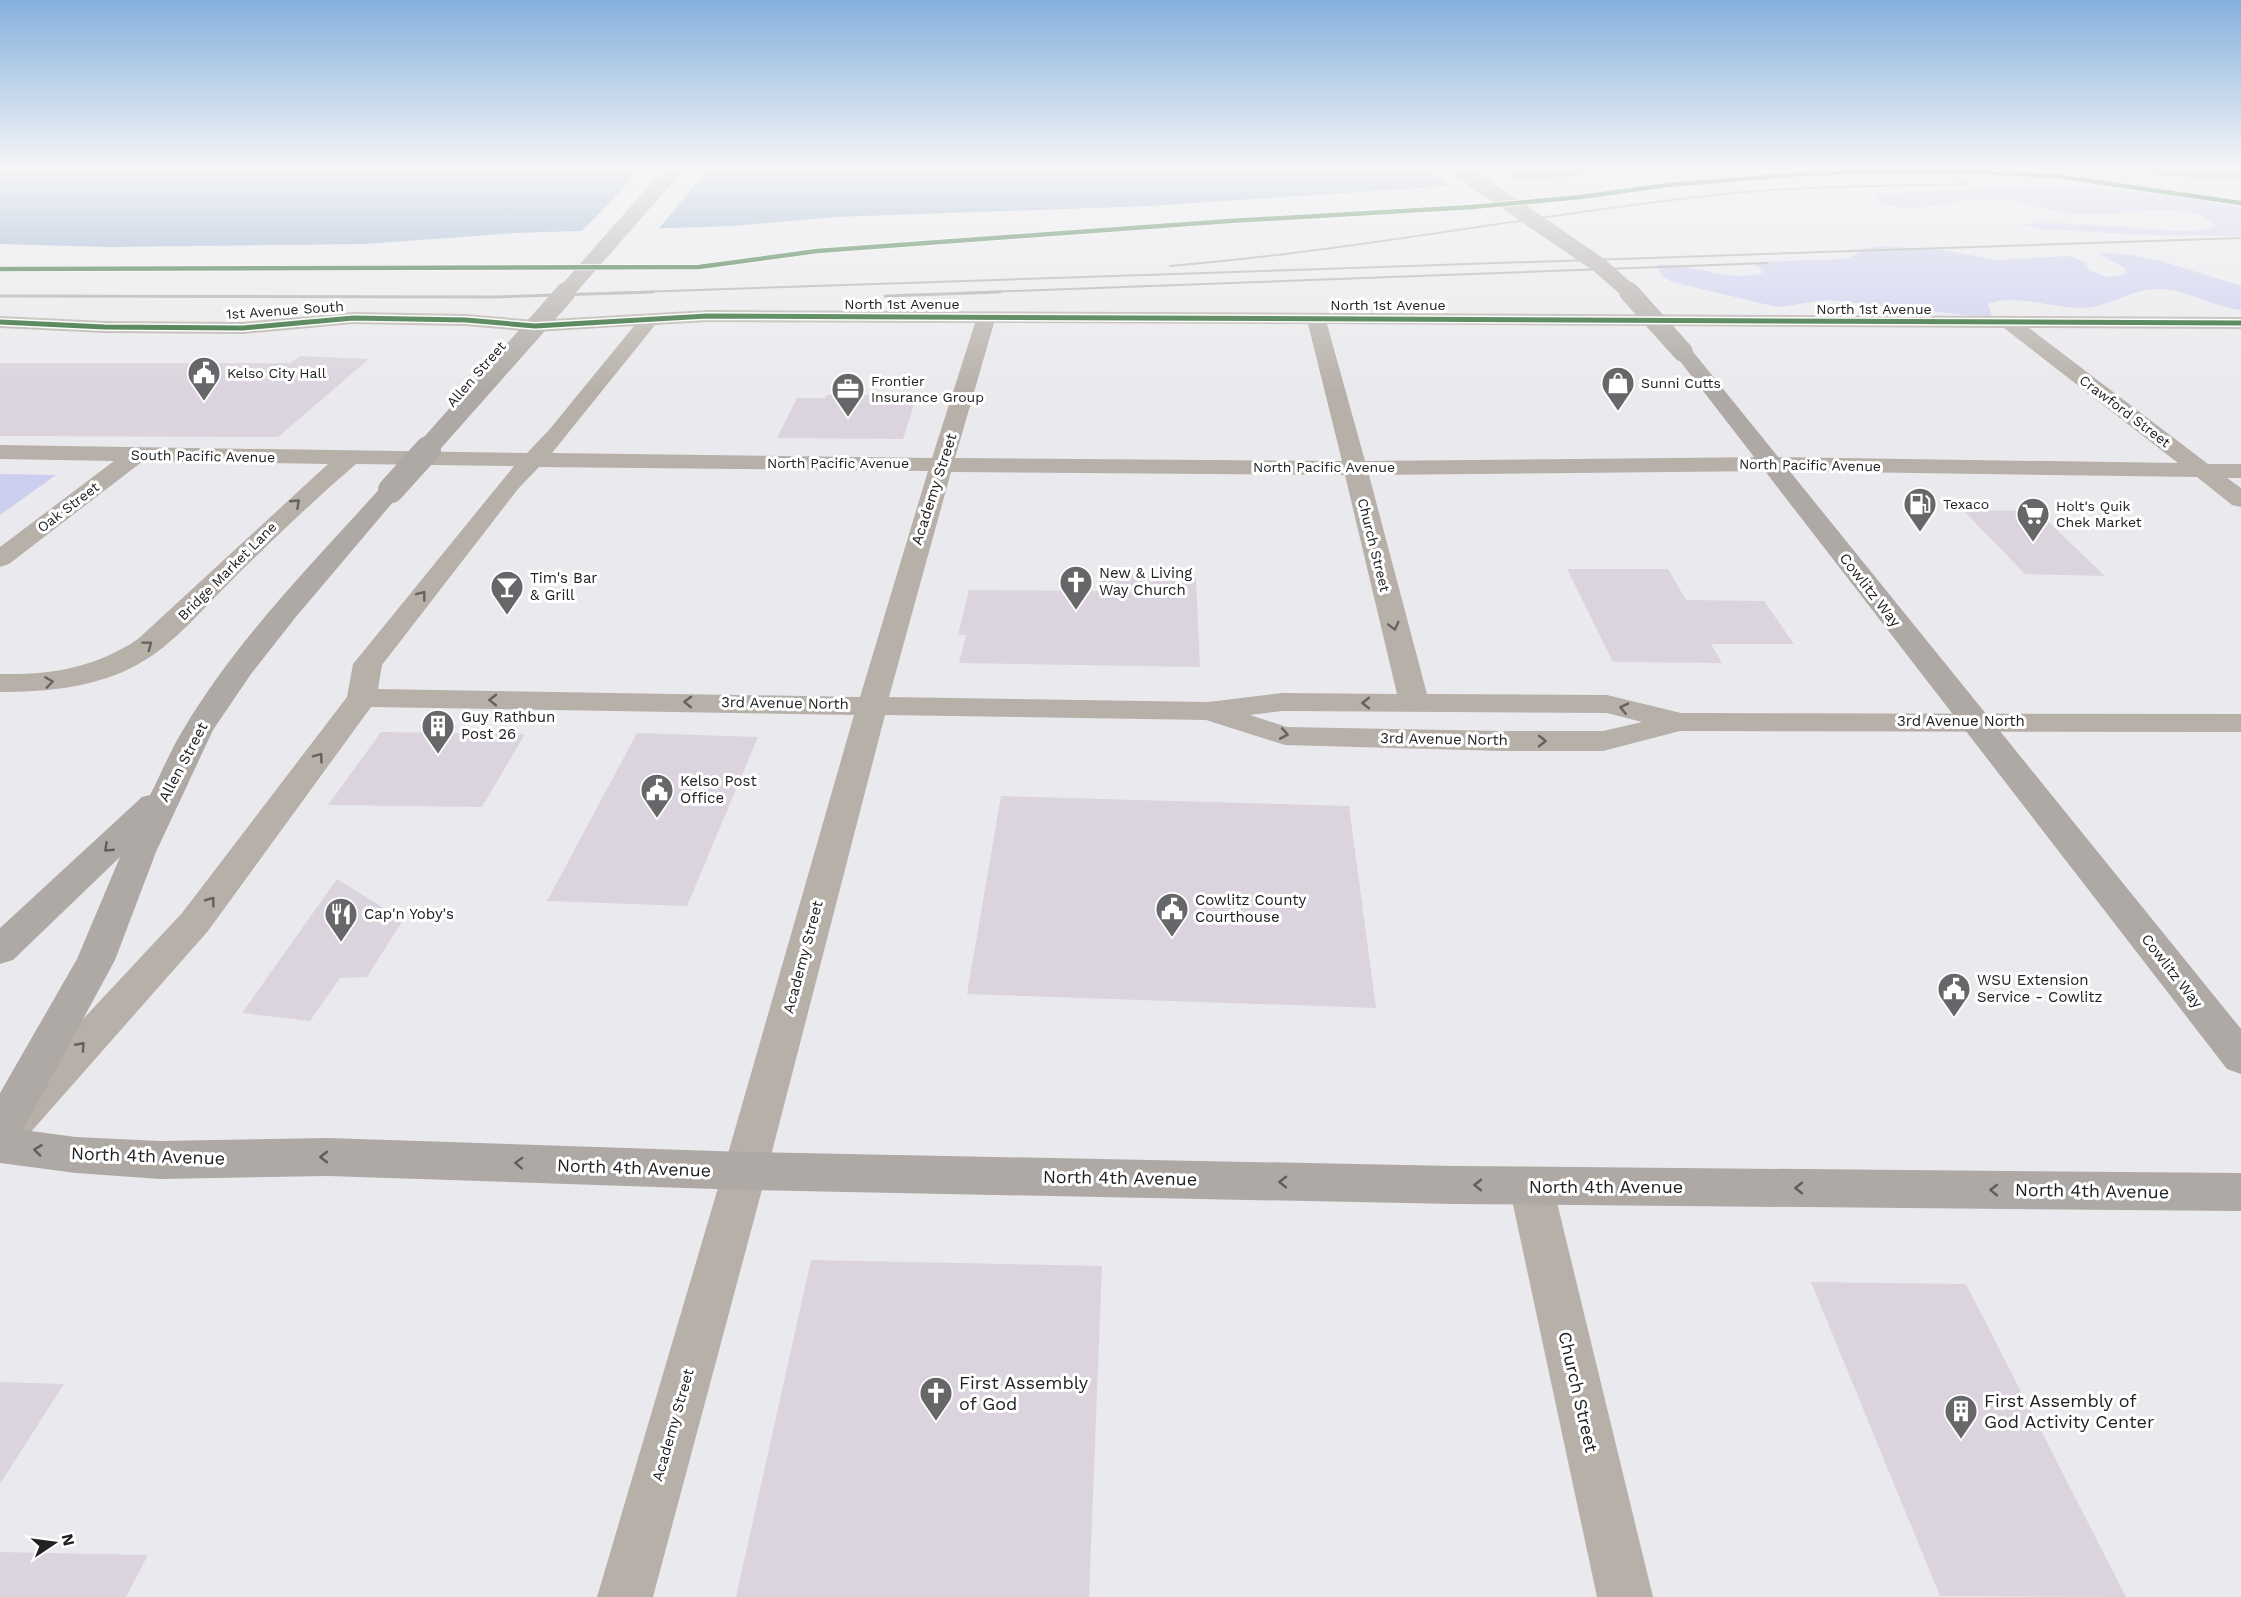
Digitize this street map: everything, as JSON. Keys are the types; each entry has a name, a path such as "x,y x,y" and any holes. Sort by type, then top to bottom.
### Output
{"main road":[{"name":"Allen Street","path":"0,1132 96,960 139,852 198,730 239,669 285,612 609,243"},
{"name":"Cowlitz Way","path":"1568,243 1599,265 1632,294 1683,352 2241,1058"},
{"path":"0,950 166,793"},
{"name":"North 4th Avenue","path":"0,1145 76,1155 160,1160 328,1156 745,1171 1531,1186 2241,1192"}],"street":[{"name":"North 1st Avenue","path":"535,326 719,316 2241,323"},
{"name":"1st Avenue South","path":"0,322 105,327 243,328 353,318 466,320 535,326"},
{"path":"0,1137 195,922 362,698 368,664 510,484 557,435 650,318"},
{"name":"Academy Street","path":"625,1597 745,1171 910,567 986,318"},
{"name":"Church Street","path":"1317,318 1318,331 1414,703"},
{"name":"Crawford Street","path":"2008,322 2241,500"},
{"name":"South Pacific Avenue","path":"0,452 349,458 407,456"},
{"name":"Oak Street","path":"0,559 136,455"},
{"name":"North Pacific Avenue","path":"407,456 1354,468 1770,464 2241,471"},
{"name":"Bridge Market Lane","path":"0,683 39,684 72,679 97,672 138,652 163,634 296,502 349,458"},
{"name":"3rd Avenue North","path":"362,698 1208,711 1282,702 1607,704 1680,722"},
{"name":"3rd Avenue North","path":"1208,711 1285,736 1480,740 1603,741 1680,722 2241,723"},
{"name":"Church Street","path":"1531,1186 1625,1597"}],"shaded area":[{"path":"0,243 385,243 110,247"},
{"path":"1883,246 1942,250 1998,260 2070,256 2086,263 2089,270 2107,277 2124,275 2126,269 2097,253 2126,254 2158,260 2241,286 2241,310 2221,306 2181,292 2160,289 2139,292 2101,305 2080,308 2020,300 1997,301 1988,304 1992,316 1983,317 1830,300 1777,307 1672,282 1661,275 1658,265 1685,267 1725,275 1752,275 1765,272 1755,265 1756,262 1847,259 1867,248"},
{"path":"0,474 56,475 0,515"}],"building":[{"name":"Kelso City Hall","path":"300,356 369,359 278,437 0,436 0,363 291,363"},
{"name":"Frontier Insurance Group","path":"826,395 916,398 903,439 777,438 797,398 825,398"},
{"name":"Holt's Quik Chek Market","path":"1963,510 2037,511 2105,576 2025,574"},
{"path":"1567,569 1668,569 1686,600 1764,601 1794,644 1711,644 1722,663 1613,662"},
{"name":"New & Living Way Church","path":"1100,575 1196,577 1200,667 959,663 966,635 958,635 969,590 1098,591"},
{"name":"Guy Rathbun Post 26","path":"381,732 525,734 482,807 328,805"},
{"name":"Kelso Post Office","path":"637,733 758,737 687,906 547,901"},
{"name":"Cowlitz County Courthouse","path":"1001,796 1349,806 1376,1008 967,994"},
{"name":"Cap'n Yoby's","path":"337,879 403,920 367,977 340,978 310,1021 242,1013"},
{"name":"First Assembly of God","path":"811,1260 1102,1266 1089,1597 736,1597"},
{"name":"First Assembly of God Activity Center","path":"1811,1282 1966,1284 2126,1597 1940,1596"},
{"path":"0,1382 64,1384 0,1484"},
{"path":"0,1552 148,1555 126,1597 0,1597"}],"railway":[{"path":"1170,266 1370,243"},
{"path":"609,293 2107,243"},
{"path":"960,293 1767,263"},
{"path":"0,296 496,297 653,292"},
{"path":"885,296 1000,292"}],"cycle path":[{"path":"0,269 699,267 817,251 933,243"},
{"path":"0,322 105,327 243,328 353,318 466,320 535,326 707,316 2241,323"}],"place":[{"name":"Kelso City Hall","path":"204,402"},
{"name":"Sunni Cutts","path":"1618,412"},
{"name":"Frontier Insurance Group","path":"848,418"},
{"name":"Texaco","path":"1920,533"},
{"name":"Holt's Quik Chek Market","path":"2033,543"},
{"name":"New & Living Way Church","path":"1076,611"},
{"name":"Tim's Bar & Grill","path":"507,616"},
{"name":"Guy Rathbun Post 26","path":"438,755"},
{"name":"Kelso Post Office","path":"657,819"},
{"name":"Cowlitz County Courthouse","path":"1172,938"},
{"name":"Cap'n Yoby's","path":"341,943"},
{"name":"WSU Extension Service - Cowlitz","path":"1954,1018"},
{"name":"First Assembly of God","path":"936,1422"},
{"name":"First Assembly of God Activity Center","path":"1961,1440"}]}
